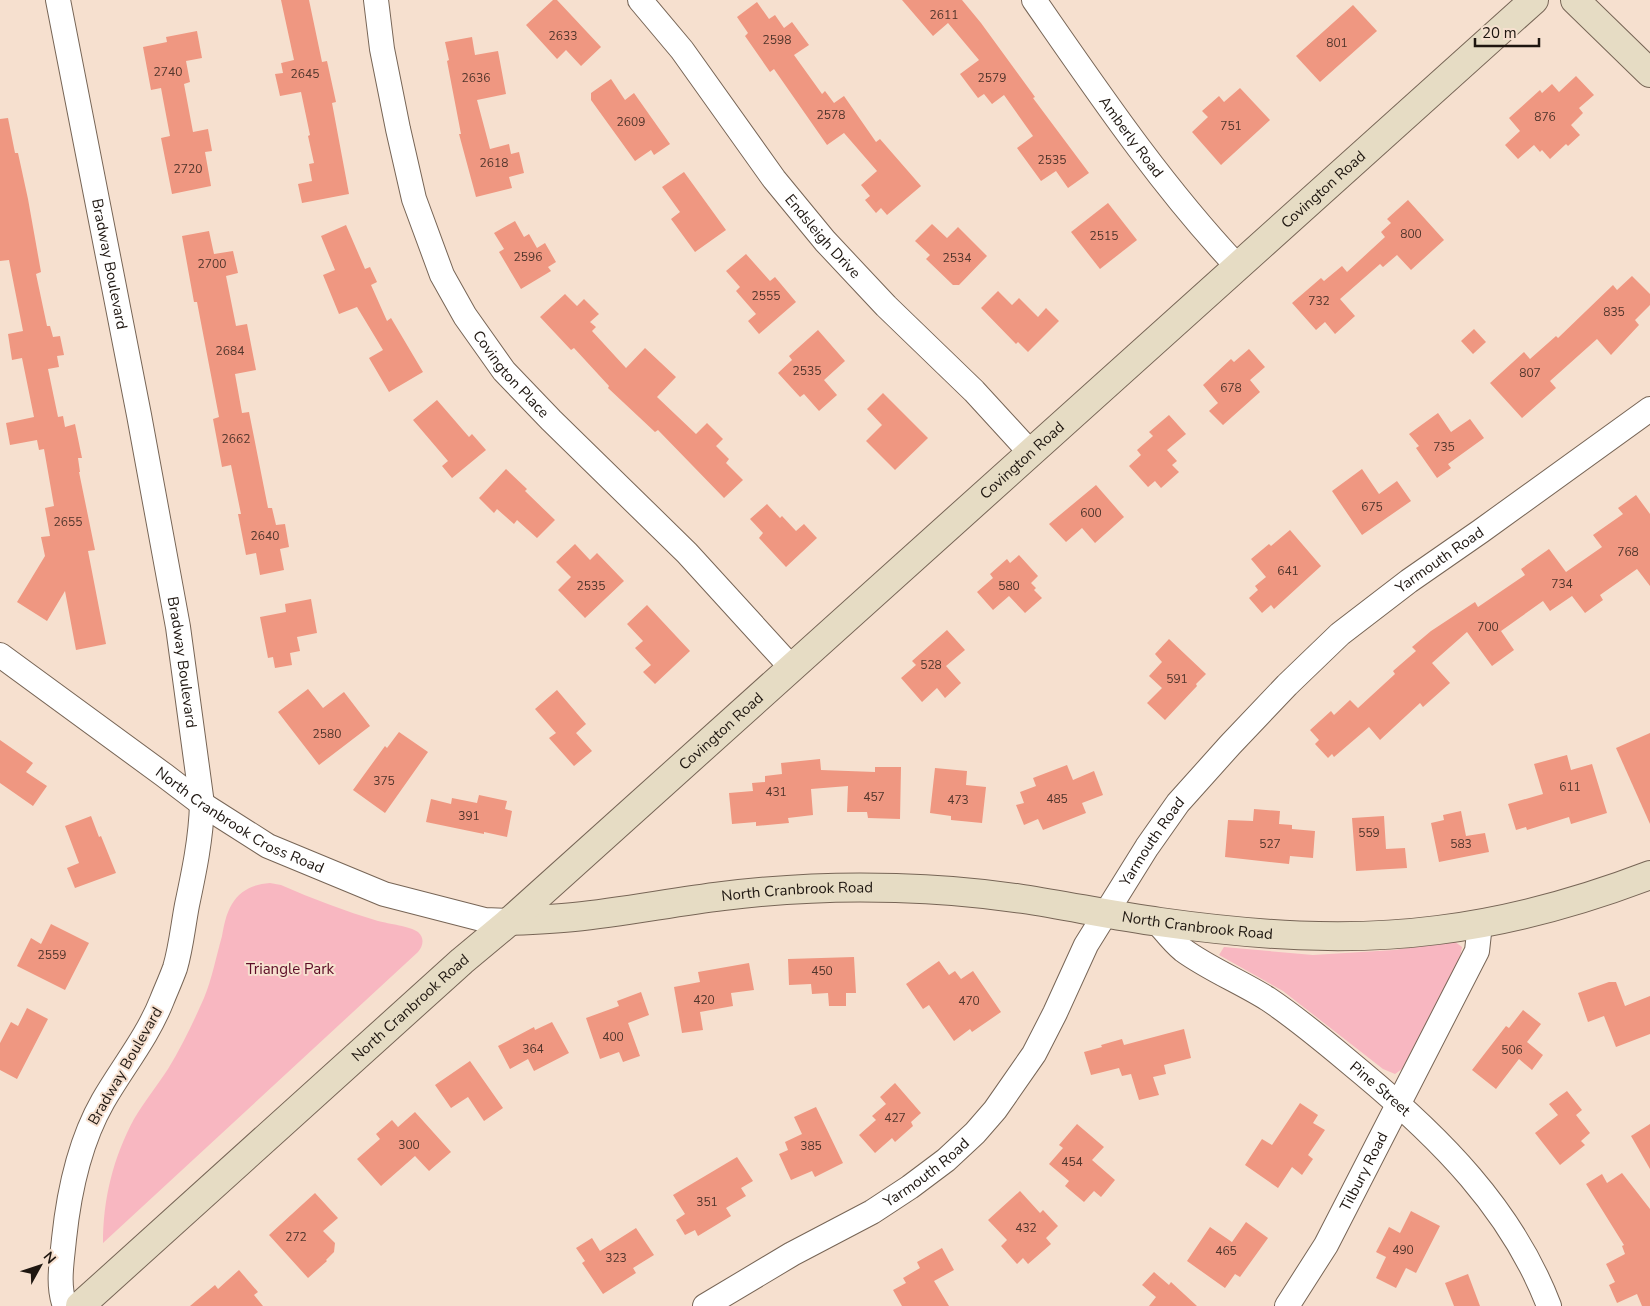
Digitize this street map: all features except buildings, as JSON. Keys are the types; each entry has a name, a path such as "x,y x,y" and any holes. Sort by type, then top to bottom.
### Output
{"street":[{"name":"Bradway Boulevard","path":"58,0 139,415 174,608 202,804 201,826 195,865 175,968 157,1012 102,1102 87,1135 76,1168 68,1200 62,1263 61,1282 65,1306"},
{"name":"Covington Place","path":"376,0 382,49 414,199 442,275 465,316 504,371 551,420 687,553 791,667"},
{"name":"Endsleigh Drive","path":"640,0 682,50 774,179 825,241 886,306 974,391 1030,452"},
{"name":"Amberly Road","path":"1034,0 1147,160 1195,221 1237,266"},
{"name":"Covington Road","path":"510,921 1534,0"},
{"path":"1575,0 1650,73"},
{"name":"Yarmouth Road","path":"706,1306 792,1254 872,1212 946,1160 996,1110 1034,1054 1086,945 1147,847 1178,803 1287,685 1340,634 1409,580 1489,526 1650,409"},
{"name":"North Cranbrook Cross Road","path":"0,655 202,804 268,846 384,894 485,920 510,921"},
{"name":"North Cranbrook Road","path":"80,1306 462,961 510,921 576,917 726,896 838,888 898,888 987,894 1157,922 1266,934 1311,936 1405,934 1480,924 1536,912 1579,900 1650,875"},
{"name":"Pine Street","path":"1157,922 1182,949 1268,999 1305,1026 1398,1103 1435,1137 1480,1186 1511,1231 1539,1280 1549,1306"},
{"name":"Tilbury Road","path":"1287,1306 1326,1245 1477,951 1480,924"}],"green space":[{"name":"Triangle Park","path":"270,883 281,885 378,921 414,930 422,937 421,947 418,952 103,1243 107,1195 120,1149 134,1119 173,1060 200,1007 209,983 225,920 230,908 243,891 253,886"},
{"path":"1454,941 1462,947 1459,963 1402,1069 1395,1074 1383,1069 1283,991 1219,955 1224,947 1313,955 1394,950"}]}
